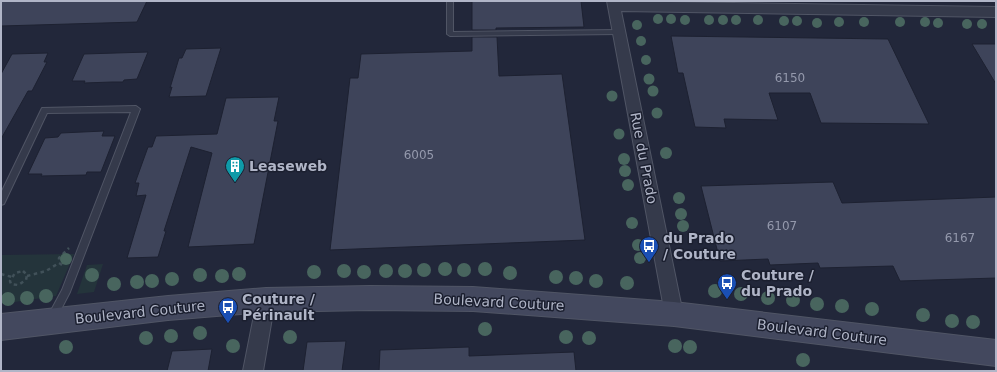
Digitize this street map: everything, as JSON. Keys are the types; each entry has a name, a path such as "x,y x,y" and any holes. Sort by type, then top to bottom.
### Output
{"street":[{"name":"Rue du Prado","path":"613,4 674,314"},
{"path":"613,4 996,12"},
{"name":"Boulevard Couture","path":"1,327 168,308 266,300 370,298 473,299 674,314 996,353"},
{"path":"254,371 266,300"}],"lane":[{"path":"450,1 450,34 619,32"},
{"path":"1,201 45,110 136,109 66,292 51,321"}],"path":[{"path":"59,263 59,258 63,254"},
{"path":"59,263 65,265"},
{"path":"27,276 27,273 23,271 18,272 12,277 10,283 16,286 24,282 27,276 46,271 59,263"},
{"path":"1,274 12,277"}],"shaded area":[{"path":"74,254 56,296 1,304 1,255"},
{"path":"103,264 94,292 77,294 87,265"}],"building":[{"path":"1,1 147,1 137,22 1,26"},
{"path":"472,1 581,1 584,27 496,28 496,30 472,30"},
{"path":"671,36 888,39 929,124 821,123 810,93 769,93 778,120 724,119 726,128 695,127 683,73 678,73"},
{"path":"472,37 497,37 499,76 562,74 585,240 330,250 350,78 358,78 361,54 472,51"},
{"path":"972,44 996,44 996,84"},
{"path":"221,48 206,96 169,97 172,87 170,88 179,58 182,58 186,49"},
{"path":"148,52 137,79 124,80 123,82 84,83 85,81 72,81 84,54"},
{"path":"48,53 44,62 47,62 32,91 28,91 1,139 1,74 12,54"},
{"name":"Leaseweb","path":"279,97 274,121 278,121 254,244 188,247 212,153 191,147 164,231 166,231 158,257 127,258 146,195 136,196 139,183 135,183 148,147 152,147 156,136 217,134 226,98"},
{"path":"104,131 102,136 115,136 101,172 87,172 86,175 41,176 42,174 28,174 45,138 58,137 61,133"},
{"path":"833,182 842,203 996,197 996,278 900,281 893,266 820,268 818,263 770,265 768,259 720,261 701,186"},
{"path":"346,341 342,371 303,371 307,342"},
{"path":"469,347 469,356 574,352 576,371 379,371 380,350"},
{"path":"212,349 208,371 167,371 172,351"}],"place":[{"name":"Leaseweb","path":"235,183"},
{"name":"du Prado / Couture","path":"649,263"},
{"name":"Couture / du Prado","path":"727,300"},
{"name":"Couture / Périnault","path":"228,324"}]}
